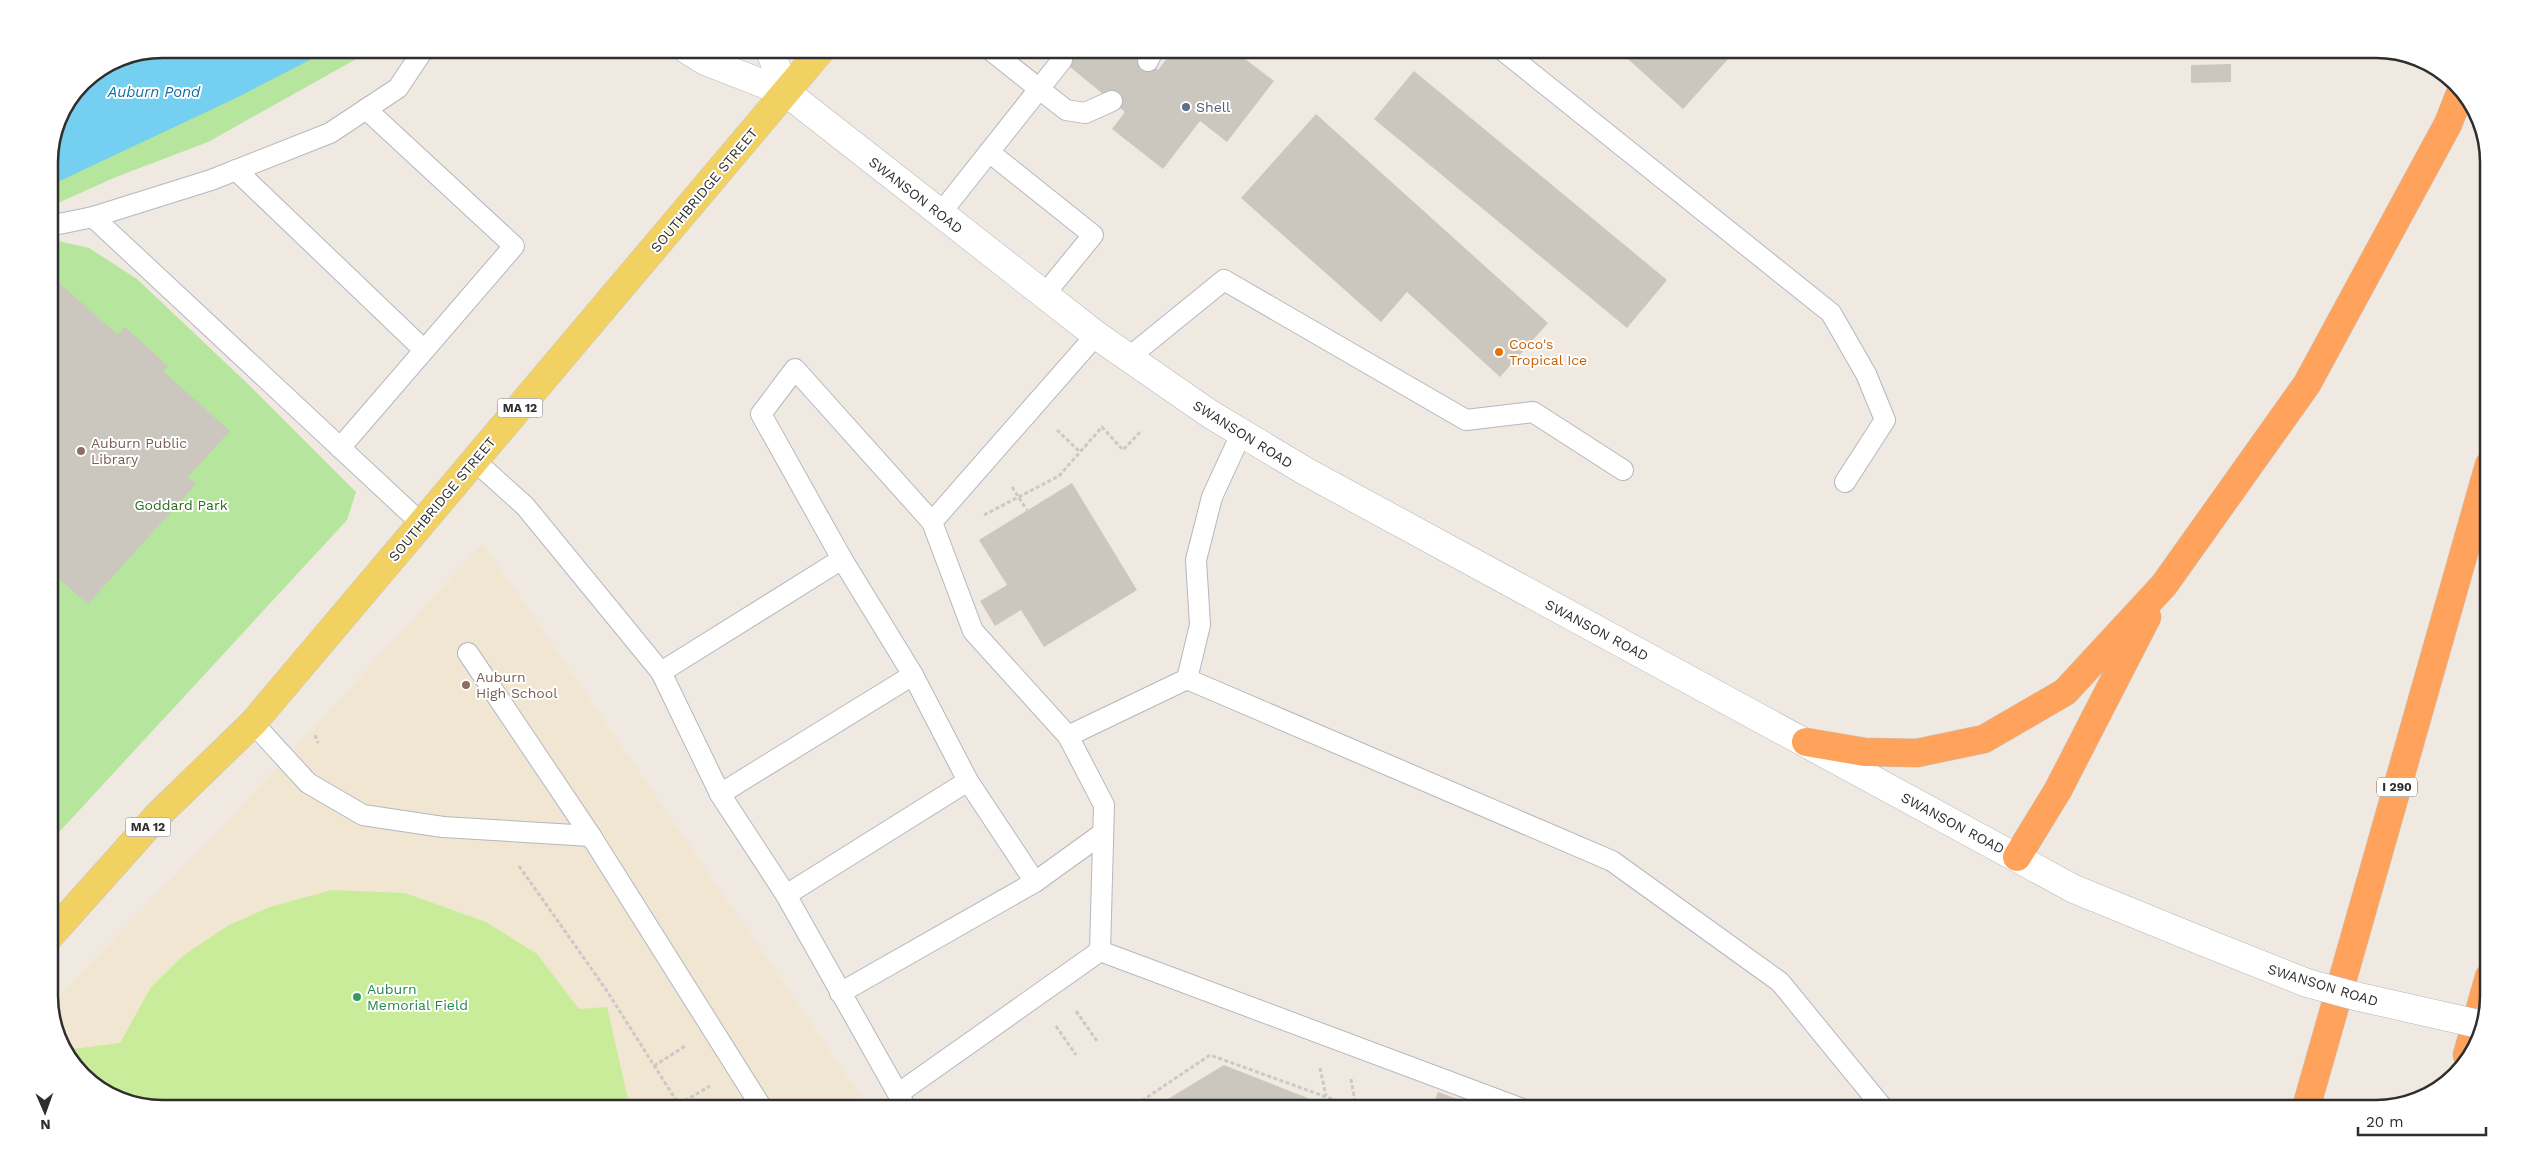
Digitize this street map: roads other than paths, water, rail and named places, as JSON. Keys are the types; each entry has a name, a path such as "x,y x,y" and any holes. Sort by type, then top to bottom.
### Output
{"highway":[{"path":"1806,742 1865,752 1917,753 1984,739 2065,692 2164,585 2307,384 2443,133 2458,97"},
{"name":"I 290","path":"2308,1100 2480,497"},
{"path":"2017,857 2058,790 2164,585"},
{"path":"2473,1036 2477,1019"}],"main road":[{"name":"SOUTHBRIDGE STREET","path":"58,927 158,815 253,723 815,58"}],"street":[{"path":"701,58 787,92"},
{"path":"773,58 787,92"},
{"name":"SWANSON ROAD","path":"787,92 940,214 1128,358 1241,434 1313,476 2074,889 2204,942 2317,985 2355,996 2476,1023"}],"lane":[{"path":"58,224 93,217 236,170 330,133 398,88 418,58"},
{"path":"1001,58 1038,90 1066,110 1085,113 1112,101"},
{"path":"1512,58 1832,313 1866,374 1885,420 1845,482"},
{"path":"940,214 1062,60"},
{"path":"340,448 514,246 366,109"},
{"path":"989,152 1093,234 1044,295"},
{"path":"236,170 424,350"},
{"path":"93,217 422,524"},
{"path":"1128,358 1224,280 1466,420 1534,412 1623,470"},
{"path":"932,522 1096,334"},
{"path":"1034,882 968,782 913,675 842,559 760,414 795,368 932,522 973,631 1068,736 1104,805 1100,951"},
{"path":"1187,679 1200,625 1196,560 1212,497 1241,434"},
{"path":"475,461 525,506 661,672 720,794 786,895 902,1100"},
{"path":"661,672 842,559"},
{"path":"468,653 591,836 757,1100"},
{"path":"720,794 913,675"},
{"path":"1068,736 1187,679 1612,860 1780,982 1876,1100"},
{"path":"253,723 308,783 363,815 443,828 591,836"},
{"path":"786,895 968,782"},
{"path":"840,993 1034,882 1103,833"},
{"path":"904,1100 1100,951"},
{"path":"1100,951 1499,1100"}],"water":[{"name":"Auburn Pond","path":"148,58 314,58 236,98 58,182 58,155 61,135 71,110 83,93 98,79 122,65"}],"place":[{"name":"Shell","path":"1186,107"},
{"name":"Coco's Tropical Ice","path":"1499,352"},
{"name":"Auburn Public Library","path":"81,451"},
{"name":"Auburn High School","path":"466,685"},
{"name":"Auburn Memorial Field","path":"357,997"}],"park label":[{"name":"Goddard Park","path":"181,505"}]}
